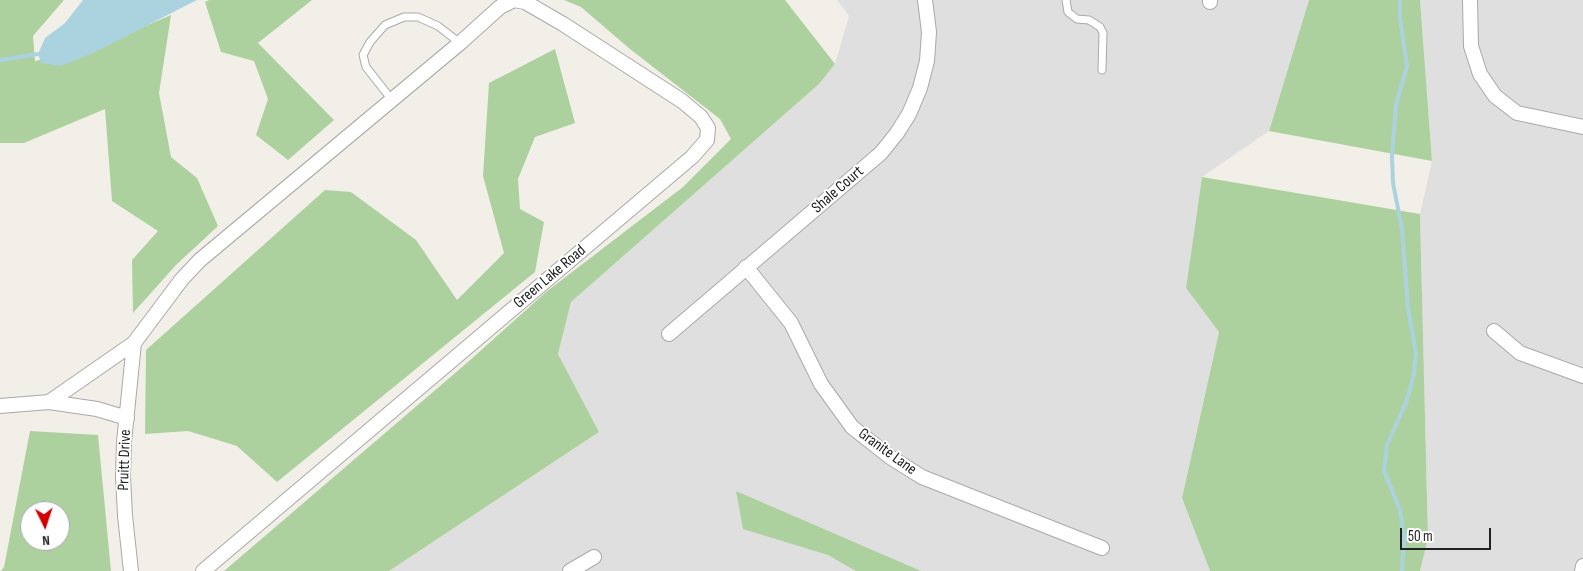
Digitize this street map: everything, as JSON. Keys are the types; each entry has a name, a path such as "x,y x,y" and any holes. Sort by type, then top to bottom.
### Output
{"street":[{"name":"Green Lake Road","path":"49,402 134,343 182,279 200,260 460,43 500,7 514,0 526,2 563,24 682,101 701,117 708,128 707,140 692,157 202,571"},
{"name":"Shale Court","path":"669,334 880,153 898,133 909,114 920,88 927,62 929,32 925,0"},
{"path":"1470,0 1471,46 1480,74 1495,96 1516,113 1583,126"},
{"name":"Granite Lane","path":"746,266 791,323 821,384 852,427 890,456 922,477 1102,548"},
{"path":"1494,331 1520,353 1583,376"},
{"path":"127,418 134,343"},
{"name":"Pruitt Drive","path":"0,406 49,402 98,409 127,418 123,476 131,571"},
{"path":"570,571 594,557"},
{"path":"1582,571 1583,566"}],"lane":[{"path":"1066,0 1068,12 1077,19 1090,20 1100,27 1103,33 1102,70"},
{"path":"392,100 366,67 363,55 370,42 385,25 404,17 418,17 438,26 460,43"}],"shaded area":[{"path":"837,0 1309,0 1269,131 1202,177 1186,288 1219,332 1182,498 1210,571 389,571 599,432 558,354 571,302 819,84 835,64 849,16"},
{"path":"1420,0 1583,0 1583,571 1420,571 1428,538 1420,214 1432,161"}],"green space":[{"path":"0,0 64,0 33,36 35,61 90,50 171,15 159,93 171,157 197,178 218,226 176,265 133,313 132,260 158,231 112,201 105,109 24,143 0,143"},
{"path":"209,0 312,0 258,43 334,120 288,160 256,135 268,99 254,61 221,52 205,2"},
{"path":"564,0 785,0 835,64 819,84 571,302 558,354 599,432 389,571 224,571 468,362 546,292 683,187 731,139 720,119 630,49 581,7"},
{"path":"1309,0 1420,0 1432,161 1269,131"},
{"path":"555,49 575,123 535,137 518,179 520,209 544,222 535,272 277,482 237,446 188,431 145,434 146,350 325,190 351,192 416,240 457,300 504,253 483,176 489,83"},
{"path":"1202,177 1420,214 1428,538 1420,571 1210,571 1182,498 1219,332 1186,288"},
{"path":"30,431 98,435 111,571 1,571 4,567"},
{"path":"736,491 921,571 856,571 828,555 743,529"}],"water":[{"path":"83,0 197,0 95,52 61,66 41,63 38,54 45,38 65,23"}],"waterway":[{"path":"1400,0 1400,18 1407,66 1396,105 1392,156 1393,183 1402,229 1408,308 1416,353 1414,374 1407,400 1387,445 1384,471 1400,510 1404,538 1402,571"},
{"path":"0,60 38,54"}]}
